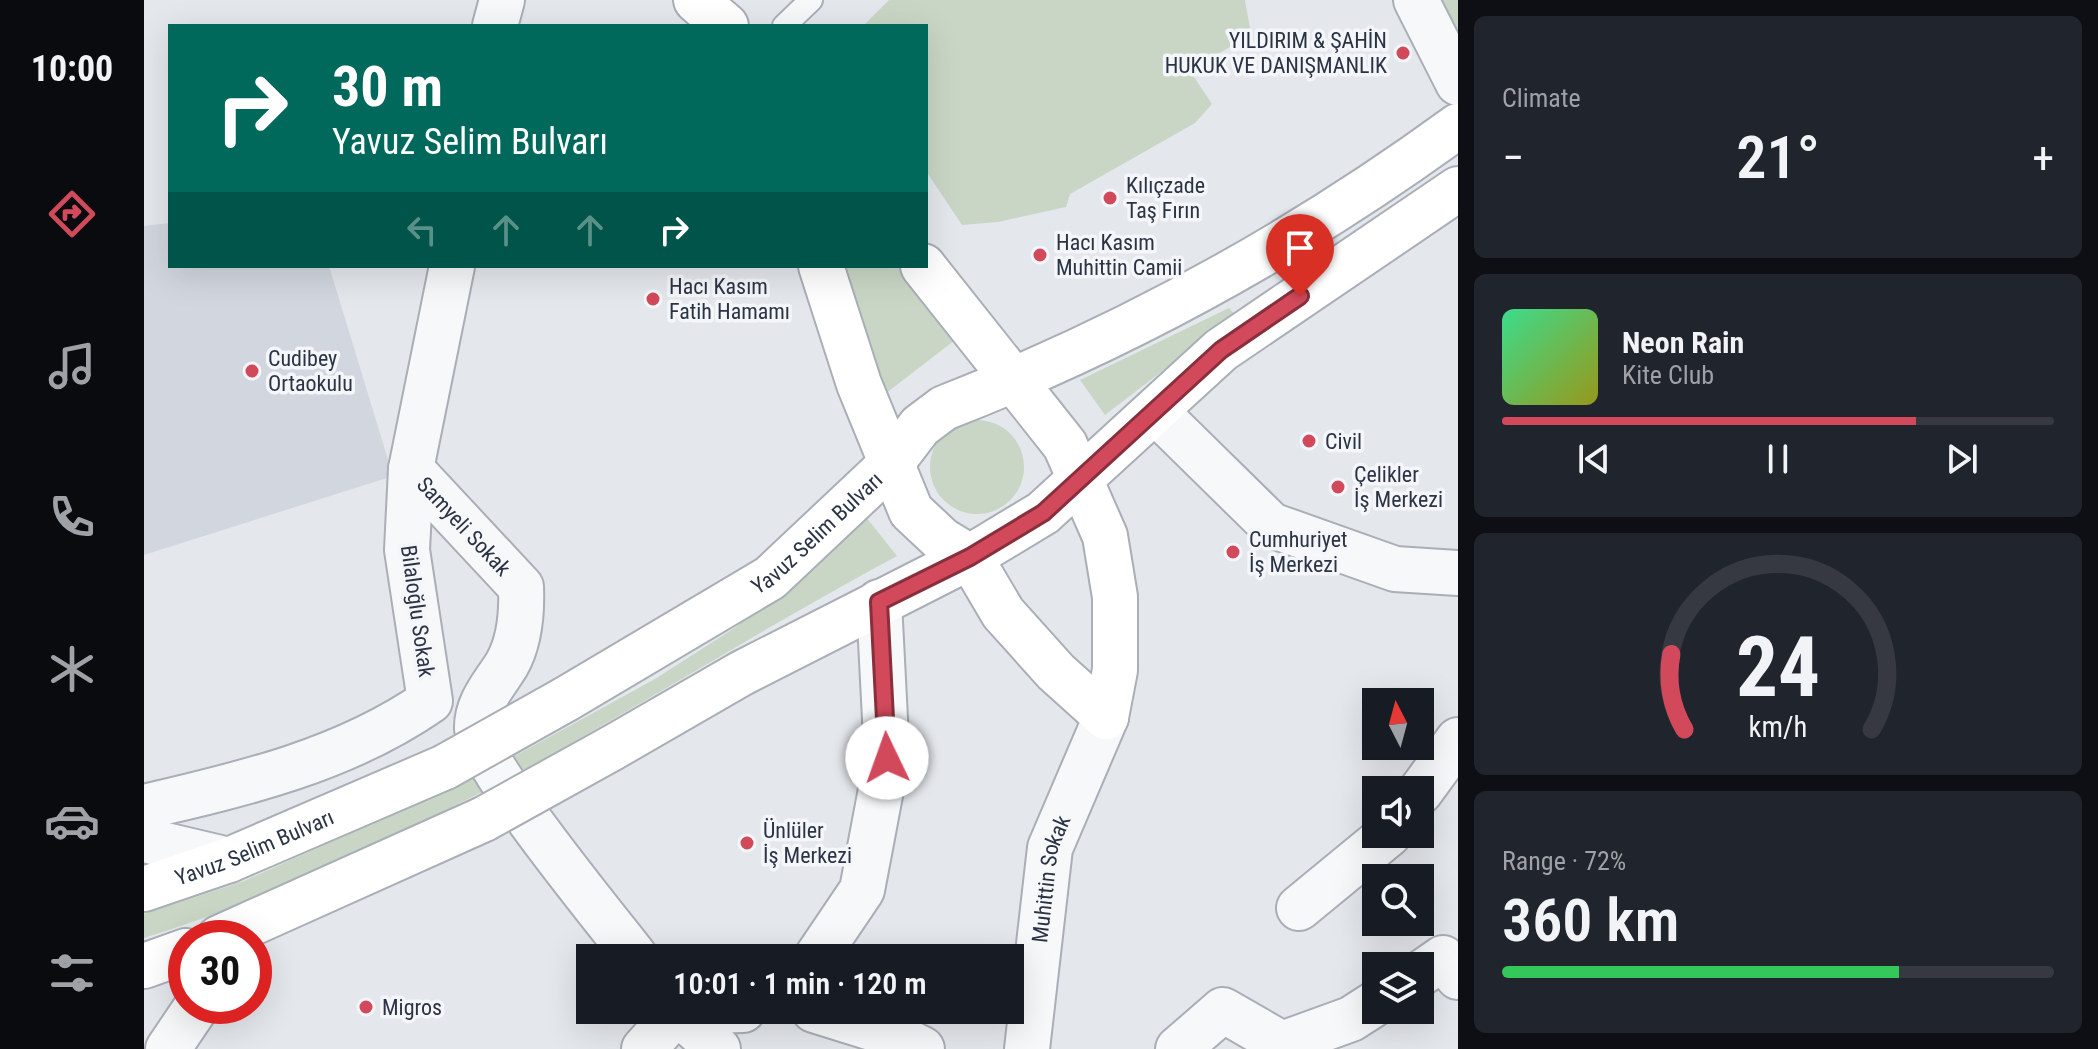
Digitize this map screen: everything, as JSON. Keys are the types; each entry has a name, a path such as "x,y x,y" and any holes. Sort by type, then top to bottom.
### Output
{"main road":[{"path":"661,0 687,24"},
{"path":"696,0 724,24"},
{"name":"Yavuz Selim Bulvarı","path":"144,889 229,860 445,767 566,699 770,578 891,464 920,426 944,408 1011,382 1153,317 1372,189 1458,126"},
{"path":"268,920 501,810 742,673 970,557 1043,513 1221,350 1458,189"},
{"path":"822,268 859,384 911,511 942,540 970,557 1003,613 1056,672 1106,717"},
{"path":"925,268 1011,382 1039,409 1065,445 1105,536 1115,597 1115,670 1106,717"},
{"path":"144,966 168,957"}],"street":[{"path":"496,24 502,0"},
{"path":"1416,0 1458,83"},
{"name":"Bilaloğlu Sokak","path":"144,807 329,756 395,726 430,701 407,550 411,469 452,268"},
{"path":"1156,412 1271,525 1395,569 1458,573"},
{"name":"Samyeli Sokak","path":"411,469 521,587 522,614 509,661 484,698 477,728 501,810"},
{"path":"825,944 862,890 887,758 879,602"},
{"name":"Muhittin Sokak","path":"1027,1049 1050,848 1106,717"},
{"path":"1432,776 1458,740"},
{"path":"501,810 623,944"},
{"path":"144,840 229,860"},
{"path":"1299,908 1372,848"},
{"path":"1178,1049 1223,1010 1282,1044 1351,1019 1362,1012"},
{"path":"644,1049 665,1024"},
{"path":"690,1024 718,1049"},
{"path":"859,1024 894,1035 922,1049"}],"lane":[{"path":"786,24 811,0"}],"shaded area":[{"name":"Cudibey Ortaokulu","path":"168,223 168,268 330,268 393,476 144,555 144,226"}],"green space":[{"path":"889,0 1245,0 1251,34 1190,71 1212,104 1195,123 1070,194 1066,207 998,222 962,225 928,174 928,24 865,24"},
{"path":"1434,0 1458,0 1458,43"},
{"path":"841,268 901,268 955,340 885,394"},
{"path":"1229,308 1235,315 1105,415 1080,380"},
{"path":"977,420 995,424 1010,434 1020,449 1024,467 1020,485 1010,500 995,510 977,514 959,510 944,500 934,485 930,467 934,449 944,434 959,424"},
{"path":"866,517 897,556 514,776 504,762 655,679 736,627"},
{"path":"486,772 496,785 323,869 198,920 168,920 168,930 144,938 144,914 244,881"}],"place":[{"name":"YILDIRIM & ŞAHİN HUKUK VE DANIŞMANLIK","path":"1403,53"},
{"name":"Kılıçzade Taş Fırın","path":"1110,198"},
{"name":"Hacı Kasım Muhittin Camii","path":"1040,255"},
{"name":"Hacı Kasım Fatih Hamamı","path":"653,299"},
{"name":"Cudibey Ortaokulu","path":"252,371"},
{"name":"Civil","path":"1309,441"},
{"name":"Çelikler İş Merkezi","path":"1338,487"},
{"name":"Cumhuriyet İş Merkezi","path":"1233,552"},
{"name":"Ünlüler İş Merkezi","path":"747,843"},
{"name":"Migros","path":"366,1007"}],"route":[{"path":"887,758 879,602 970,557 1043,513 1221,350 1300,296"}]}
